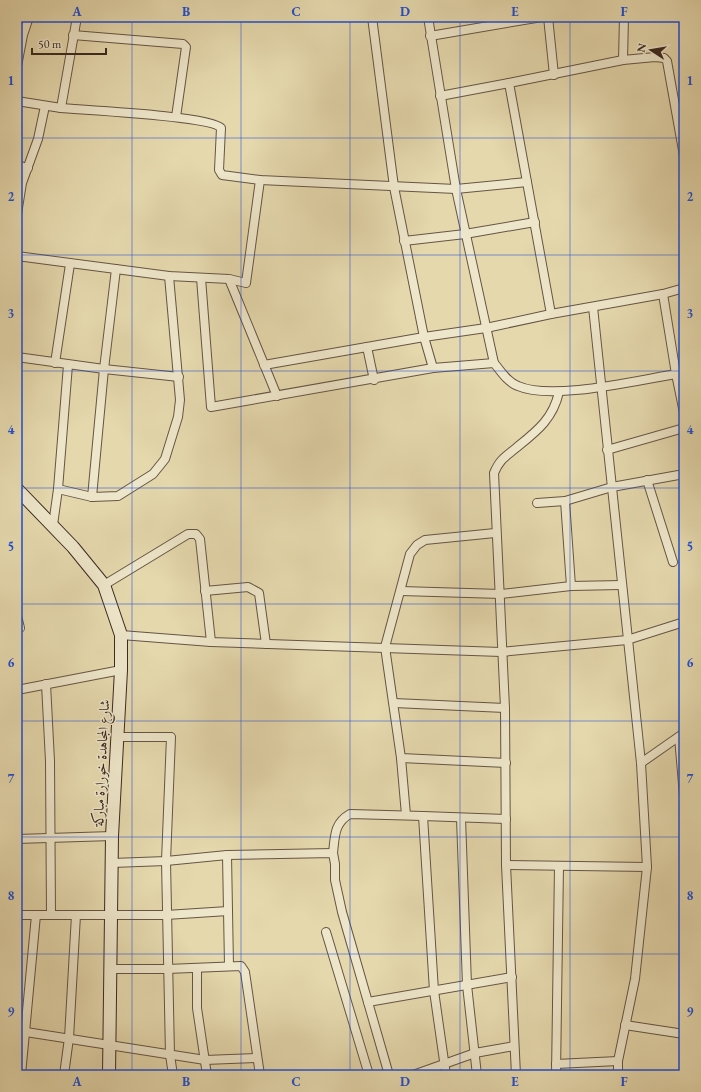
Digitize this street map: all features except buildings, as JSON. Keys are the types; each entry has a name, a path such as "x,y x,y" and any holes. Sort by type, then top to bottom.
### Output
{"street":[{"path":"17,66 20,34 29,17"},
{"path":"61,108 77,17"},
{"path":"372,17 394,187 424,337 433,368"},
{"path":"428,17 456,189 494,363 512,383 518,387 559,392 676,374"},
{"path":"430,36 542,17"},
{"path":"548,17 554,74"},
{"path":"623,60 624,17"},
{"path":"73,35 183,44 186,47 176,117"},
{"path":"440,96 623,60 654,57 664,58 667,61 684,156"},
{"path":"510,83 551,314"},
{"path":"17,102 61,108 176,117 215,123 221,128 218,170 222,176 260,180 456,189 527,182"},
{"path":"17,214 22,183 28,168 45,106"},
{"path":"17,165 28,168"},
{"path":"17,256 169,276 230,279 246,283 260,180"},
{"path":"404,241 465,234 535,222"},
{"path":"55,363 70,264"},
{"path":"92,497 104,369 116,269"},
{"path":"58,489 92,497 118,496 153,474 165,459 178,417 179,377 169,276"},
{"path":"200,278 210,407 374,380 433,368 494,363"},
{"path":"230,279 277,396"},
{"path":"264,365 424,337 486,328 551,314 663,294 684,288"},
{"path":"663,294 684,413"},
{"path":"593,307 621,585 641,763 647,867 638,959 618,1061 618,1075"},
{"path":"367,347 374,380"},
{"path":"17,357 68,365 179,377"},
{"path":"53,525 58,489 68,365"},
{"path":"516,1075 506,865 505,708 501,652 501,594 495,533 494,473 498,462 545,423 555,409 559,392"},
{"path":"607,450 684,428"},
{"path":"538,503 565,500 612,487 684,474"},
{"path":"647,480 674,562"},
{"name":"شارع المجاهدة خورارة مباركة","path":"17,489 73,546 104,585 121,635 121,670 112,836 109,1075"},
{"path":"565,500 571,586"},
{"path":"406,815 402,758 385,647 410,554 417,545 425,540 495,533"},
{"path":"104,585 188,534 196,534 200,539 211,642"},
{"path":"401,591 501,594 571,586 621,585"},
{"path":"205,590 248,587 259,593 266,644"},
{"path":"17,616 20,628"},
{"path":"121,635 211,642 501,652 628,640 684,622"},
{"path":"17,690 121,670"},
{"path":"46,684 50,761 51,915"},
{"path":"394,703 505,708"},
{"path":"641,763 682,735"},
{"path":"682,735 684,796"},
{"path":"117,737 171,737 166,861 166,915 170,1055 173,1075"},
{"path":"402,758 506,763"},
{"path":"389,1075 342,912 335,880 333,853 336,828 342,819 350,814 506,819"},
{"path":"423,816 434,991 446,1075"},
{"path":"461,818 467,985 477,1075"},
{"path":"17,839 112,836"},
{"path":"112,863 166,861 227,855 333,853"},
{"path":"227,855 229,966"},
{"path":"506,865 647,867"},
{"path":"556,1075 559,866"},
{"path":"17,915 166,915 228,911"},
{"path":"21,1075 36,915"},
{"path":"64,1075 69,1038 76,915"},
{"path":"326,932 369,1075"},
{"path":"110,969 167,969 241,966 244,972 260,1075"},
{"path":"197,968 196,1008 207,1075"},
{"path":"368,1002 512,977"},
{"path":"625,1026 684,1034"},
{"path":"26,1032 205,1060 257,1058"},
{"path":"413,1075 475,1053 514,1046"},
{"path":"556,1064 618,1061"}]}
